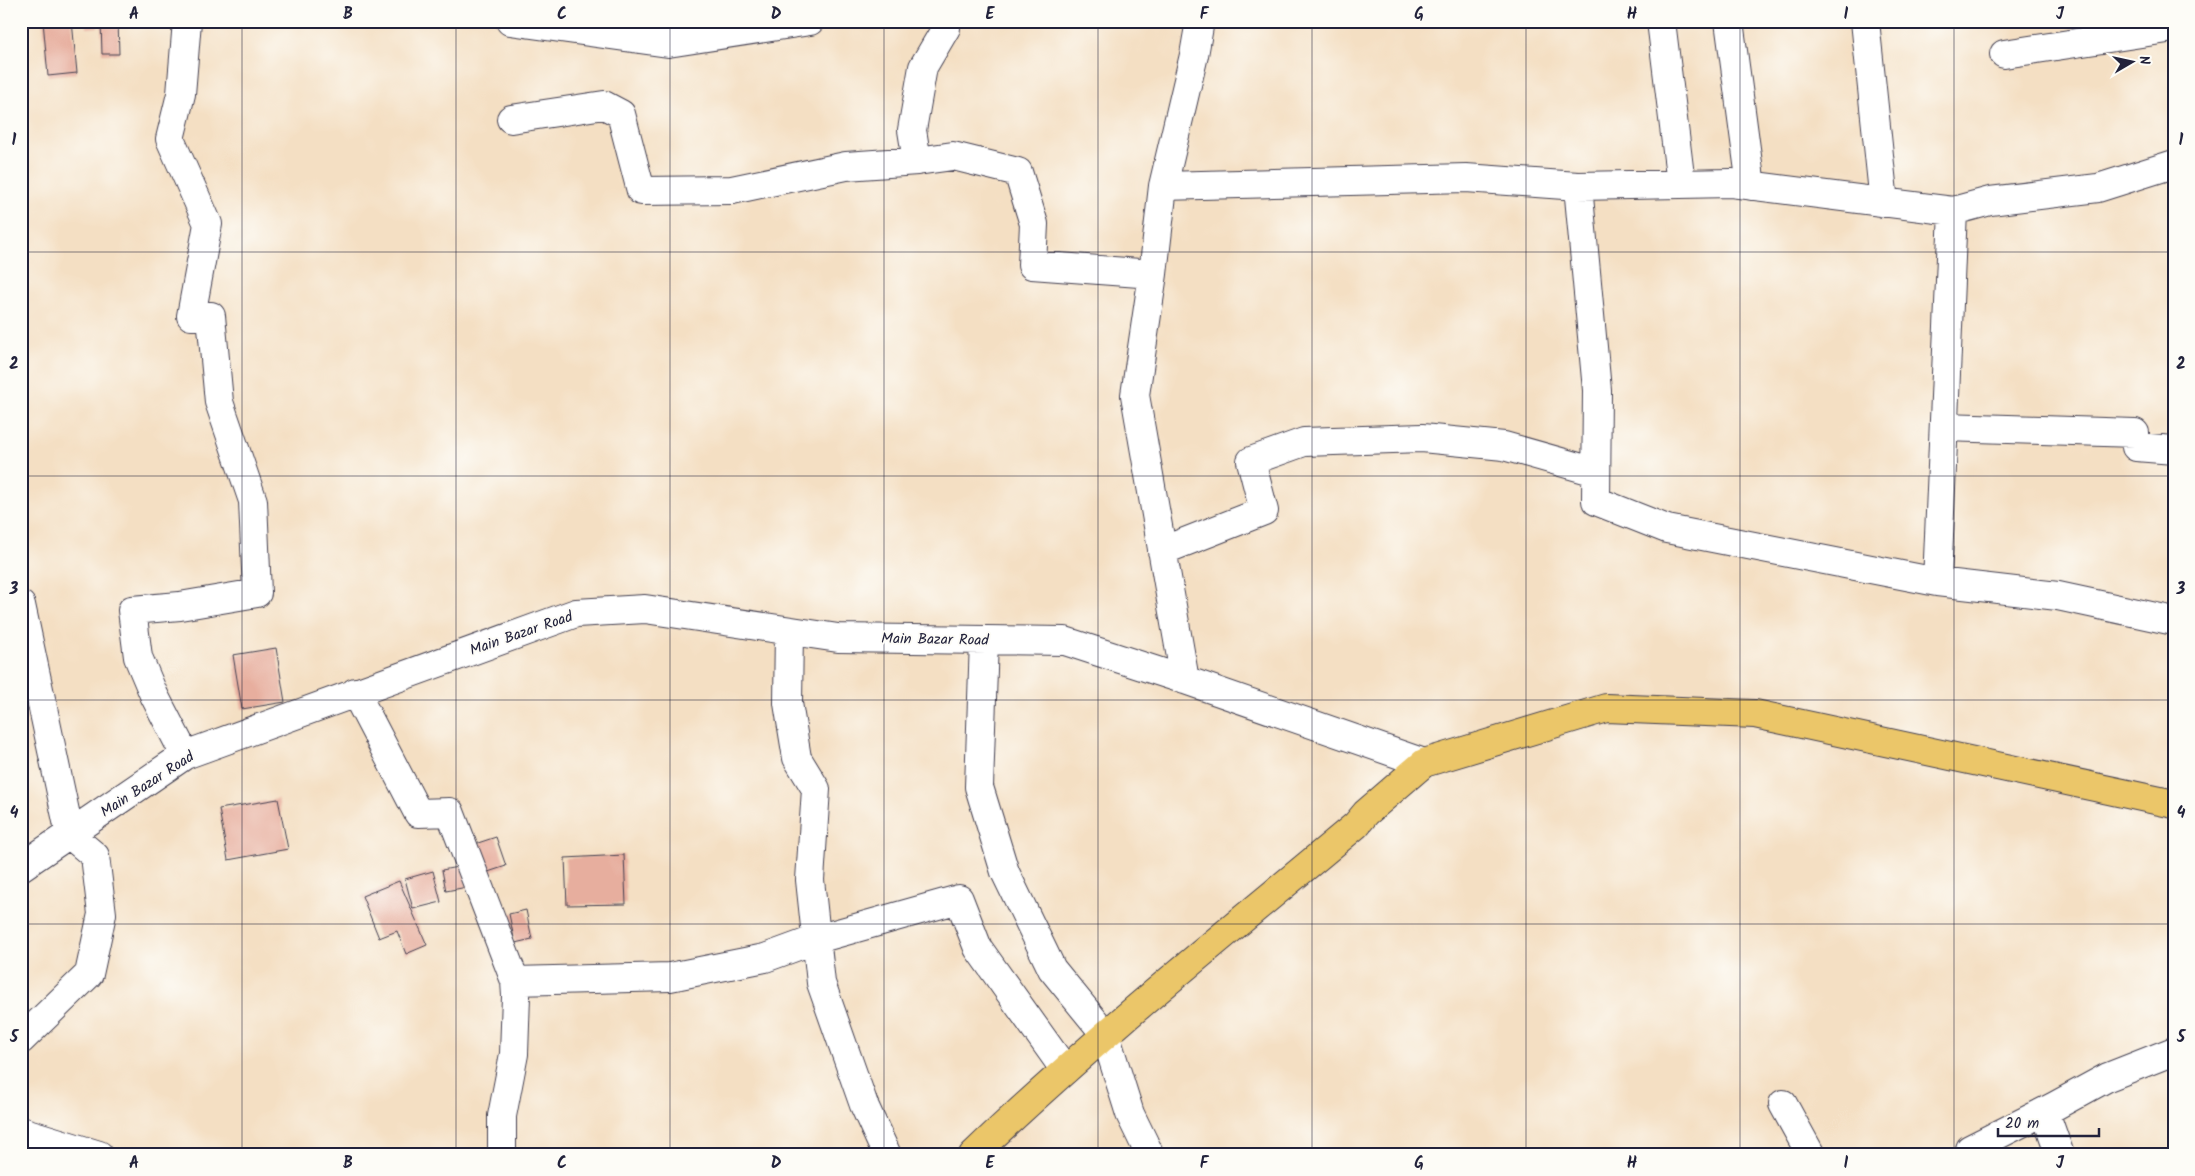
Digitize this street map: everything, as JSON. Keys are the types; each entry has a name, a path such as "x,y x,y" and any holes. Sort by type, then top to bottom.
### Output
{"main road":[{"path":"973,1155 1105,1034 1356,825 1366,813 1424,763 1606,708 1756,714 2174,804"}],"street":[{"path":"185,755 154,695 138,657 132,610 180,606 257,593 253,501 218,402 211,316 191,316 208,224 170,139 180,94 187,21"},
{"path":"510,21 566,25 668,43 810,21"},
{"path":"1185,680 1135,395 1153,274 1163,186 1194,55 1200,21"},
{"path":"1661,21 1681,184"},
{"path":"1729,21 1750,186"},
{"path":"1865,21 1884,203"},
{"path":"917,161 912,130 923,67 939,23"},
{"path":"2004,54 2174,28"},
{"path":"511,119 604,105 621,114 641,191 732,190 846,166 917,161 953,156 1018,172 1034,224 1032,265 1153,274"},
{"path":"1163,186 1466,178 1578,186 1731,183 1953,212 1990,201 2098,188 2174,164"},
{"path":"1578,186 1597,390 1596,501 1667,529 1937,582 2058,596 2174,620"},
{"path":"1937,582 1953,212"},
{"path":"1944,427 2135,433 2136,447 2174,450"},
{"path":"1162,551 1264,510 1251,461 1304,442 1422,438 1504,446 1596,472"},
{"path":"21,605 70,835 95,856 102,914 89,974 21,1040"},
{"name":"Main Bazar Road","path":"21,867 185,755 576,613 644,609 838,638 1065,641 1185,680 1424,763"},
{"path":"789,631 788,703 796,758 816,789 810,880 821,983 864,1105 887,1155"},
{"path":"984,640 979,787 1005,872 1052,969 1105,1034 1130,1114 1150,1155"},
{"path":"355,692 418,813 450,812 515,982 514,1054 502,1116 502,1155"},
{"path":"515,982 670,977 765,958 817,939 959,899 978,948 1064,1070"},
{"path":"1970,1149 2045,1112 2108,1077 2174,1051"},
{"path":"1783,1104 1811,1155"},
{"path":"2045,1112 2060,1155"},
{"path":"21,1132 99,1155"}],"building":[{"path":"43,21 72,21 77,73 48,76"},
{"path":"86,21 98,21 98,27 87,28"},
{"path":"101,21 118,21 119,54 102,54"},
{"path":"276,648 285,702 242,709 233,655"},
{"path":"278,799 288,849 228,860 219,809"},
{"path":"496,837 506,866 479,875 469,846"},
{"path":"624,855 626,904 567,905 565,858"},
{"path":"463,866 467,887 446,891 442,870"},
{"path":"433,871 441,902 413,909 405,879"},
{"path":"399,881 427,945 406,954 397,931 379,938 362,896"},
{"path":"526,910 532,939 515,943 509,914"}]}
